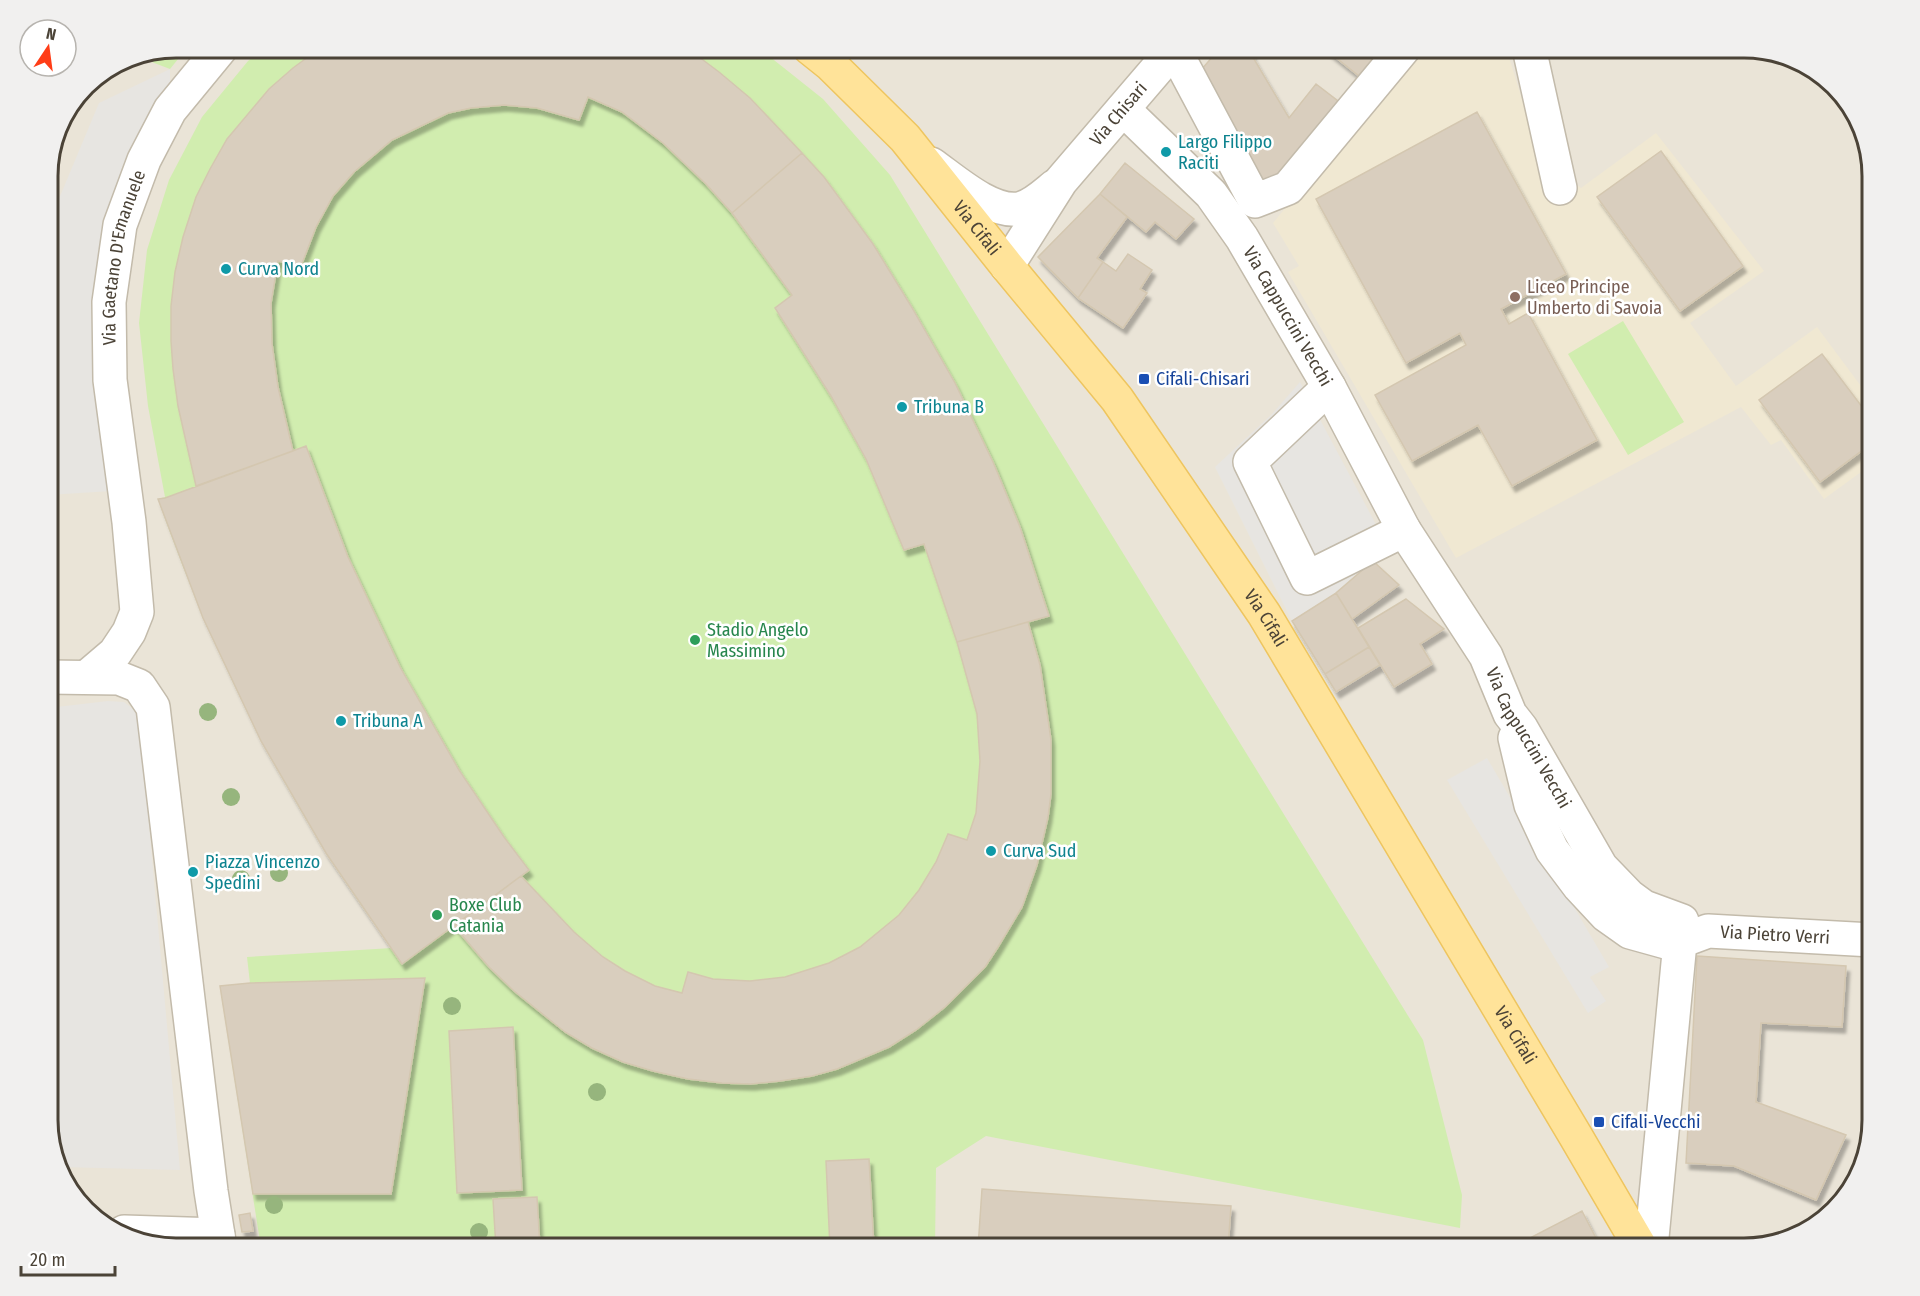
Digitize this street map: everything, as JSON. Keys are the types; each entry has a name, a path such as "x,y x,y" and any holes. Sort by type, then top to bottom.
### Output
{"main road":[{"name":"Via Cifali","path":"822,58 877,108 922,157 1007,266 1117,399 1264,614 1635,1238"}],"street":[{"name":"Via Gaetano D'Emanuele","path":"88,676 115,653 129,632 137,612 125,493 110,380 109,302 120,225 144,160 170,110 212,58"},
{"name":"Via Chisari","path":"1061,181 1167,58"},
{"path":"1180,58 1255,201 1288,188 1396,58"},
{"path":"1531,58 1560,189"},
{"name":"Via Cappuccini Vecchi","path":"1123,109 1211,194 1242,238 1329,387 1404,530 1486,656 1510,714 1531,805 1552,850 1579,886 1606,915 1630,932 1666,942 1681,941"},
{"path":"922,157 975,195 993,205 1007,208 1020,209 1031,204 1061,181"},
{"path":"1007,266 1061,181"},
{"path":"1329,387 1250,462 1307,578 1404,530"},
{"path":"59,677 119,678 139,686 153,707 219,1238"},
{"name":"Via Pietro Verri","path":"1681,941 1708,931 1862,939"},
{"path":"1651,1238 1681,941"},
{"path":"152,1235 187,1238"}],"shaded area":[{"path":"176,58 1744,58 1781,65 1809,78 1842,111 1855,139 1862,176 1862,1120 1853,1165 1842,1185 1821,1208 1803,1222 1789,1229 1744,1238 176,1238 139,1231 111,1218 93,1203 74,1179 67,1165 59,1127 59,169 67,131 78,111 93,93 111,78 131,67"},
{"name":"Liceo Principe Umberto di Savoia","path":"1408,58 1509,58 1551,192 1575,183 1581,188 1656,133 1764,271 1690,323 1736,386 1817,327 1862,388 1862,471 1824,499 1781,440 1771,445 1741,407 1456,558 1288,272 1299,266 1273,223"},
{"path":"170,69 170,83 146,119 128,155 111,200 103,248 112,491 59,494 59,199 99,103"},
{"path":"1300,382 1389,549 1336,593 1292,621 1215,467 1272,414"},
{"path":"108,701 124,702 137,712 180,1170 68,1167 61,1143 59,1127 59,707"},
{"path":"1487,758 1609,967 1590,977 1606,1001 1588,1013 1447,780"}],"green space":[{"path":"179,58 170,69 151,62"},
{"name":"Stadio Angelo Massimino","path":"252,58 772,58 823,99 890,175 1423,1040 1462,1195 1460,1228 986,1136 936,1168 935,1238 259,1238 220,986 250,983 247,957 392,948 320,843 258,732 204,617 158,499 165,497 148,406 139,323 147,250 169,180 202,117"},
{"path":"1623,321 1684,422 1628,455 1568,354"}],"building":[{"name":"Curva Nord","path":"306,58 700,58 750,98 802,153 732,213 706,184 663,143 622,112 588,97 579,120 537,108 504,105 471,108 448,113 392,140 354,172 333,196 316,227 301,266 278,261 271,303 272,344 278,387 293,451 196,486 178,406 171,341 171,306 175,272 183,237 196,197 227,139 269,89"},
{"path":"1211,58 1253,58 1289,118 1316,84 1338,101 1279,179 1255,189 1195,77"},
{"path":"1336,58 1374,58 1359,76"},
{"path":"1477,112 1566,274 1501,309 1509,324 1528,313 1597,440 1512,486 1478,425 1412,461 1375,395 1466,345 1460,333 1406,363 1316,199"},
{"path":"1661,151 1743,266 1680,311 1597,197"},
{"name":"Tribuna B","path":"802,153 824,177 873,244 955,383 993,462 1020,527 1049,616 957,642 924,544 904,550 866,459 831,396 775,308 792,295 732,213"},
{"path":"1125,163 1194,219 1176,239 1155,222 1146,232 1100,194"},
{"path":"1100,194 1127,217 1097,258 1103,262 1078,298 1038,257"},
{"path":"1128,254 1152,270 1140,289 1147,293 1123,328 1078,298 1103,262 1116,271"},
{"path":"1822,354 1862,407 1862,450 1820,482 1759,400"},
{"name":"Tribuna A","path":"306,446 348,557 400,667 459,770 529,870 402,964 326,853 261,741 203,618 158,499"},
{"path":"1373,561 1399,585 1352,619 1336,593"},
{"path":"1336,593 1369,647 1325,674 1292,621"},
{"path":"1406,599 1444,629 1420,644 1432,664 1394,687 1358,628"},
{"name":"Curva Sud","path":"1028,622 1040,665 1051,740 1051,794 1037,865 1022,907 985,967 945,1007 916,1030 889,1047 837,1069 812,1076 751,1084 688,1079 653,1071 623,1062 592,1048 565,1032 514,991 489,967 454,926 521,876 574,932 603,957 655,986 682,993 688,972 713,979 750,981 785,977 829,963 860,947 899,915 919,890 936,862 948,834 967,840 976,813 980,761 977,714 957,642"},
{"path":"1369,647 1380,665 1336,692 1325,674"},
{"path":"1697,956 1846,966 1842,1027 1761,1023 1756,1102 1846,1135 1816,1200 1734,1166 1686,1163"},
{"path":"425,978 391,1194 253,1194 220,986 250,983"},
{"path":"513,1027 522,1190 457,1193 449,1031"},
{"path":"869,1159 873,1238 830,1238 826,1161"},
{"path":"982,1189 1231,1206 1229,1238 979,1238"},
{"path":"537,1197 539,1238 495,1238 493,1199"},
{"path":"1582,1211 1596,1238 1530,1238"},
{"path":"250,1213 253,1231 242,1232 239,1215"}],"place":[{"name":"Largo Filippo Raciti","path":"1166,152"},
{"name":"Curva Nord","path":"226,269"},
{"name":"Liceo Principe Umberto di Savoia","path":"1515,297"},
{"name":"Cifali-Chisari","path":"1144,379"},
{"name":"Tribuna B","path":"902,407"},
{"name":"Stadio Angelo Massimino","path":"695,640"},
{"name":"Tribuna A","path":"341,721"},
{"name":"Curva Sud","path":"991,851"},
{"name":"Piazza Vincenzo Spedini","path":"193,872"},
{"name":"Boxe Club Catania","path":"437,915"},
{"name":"Cifali-Vecchi","path":"1599,1122"}]}
